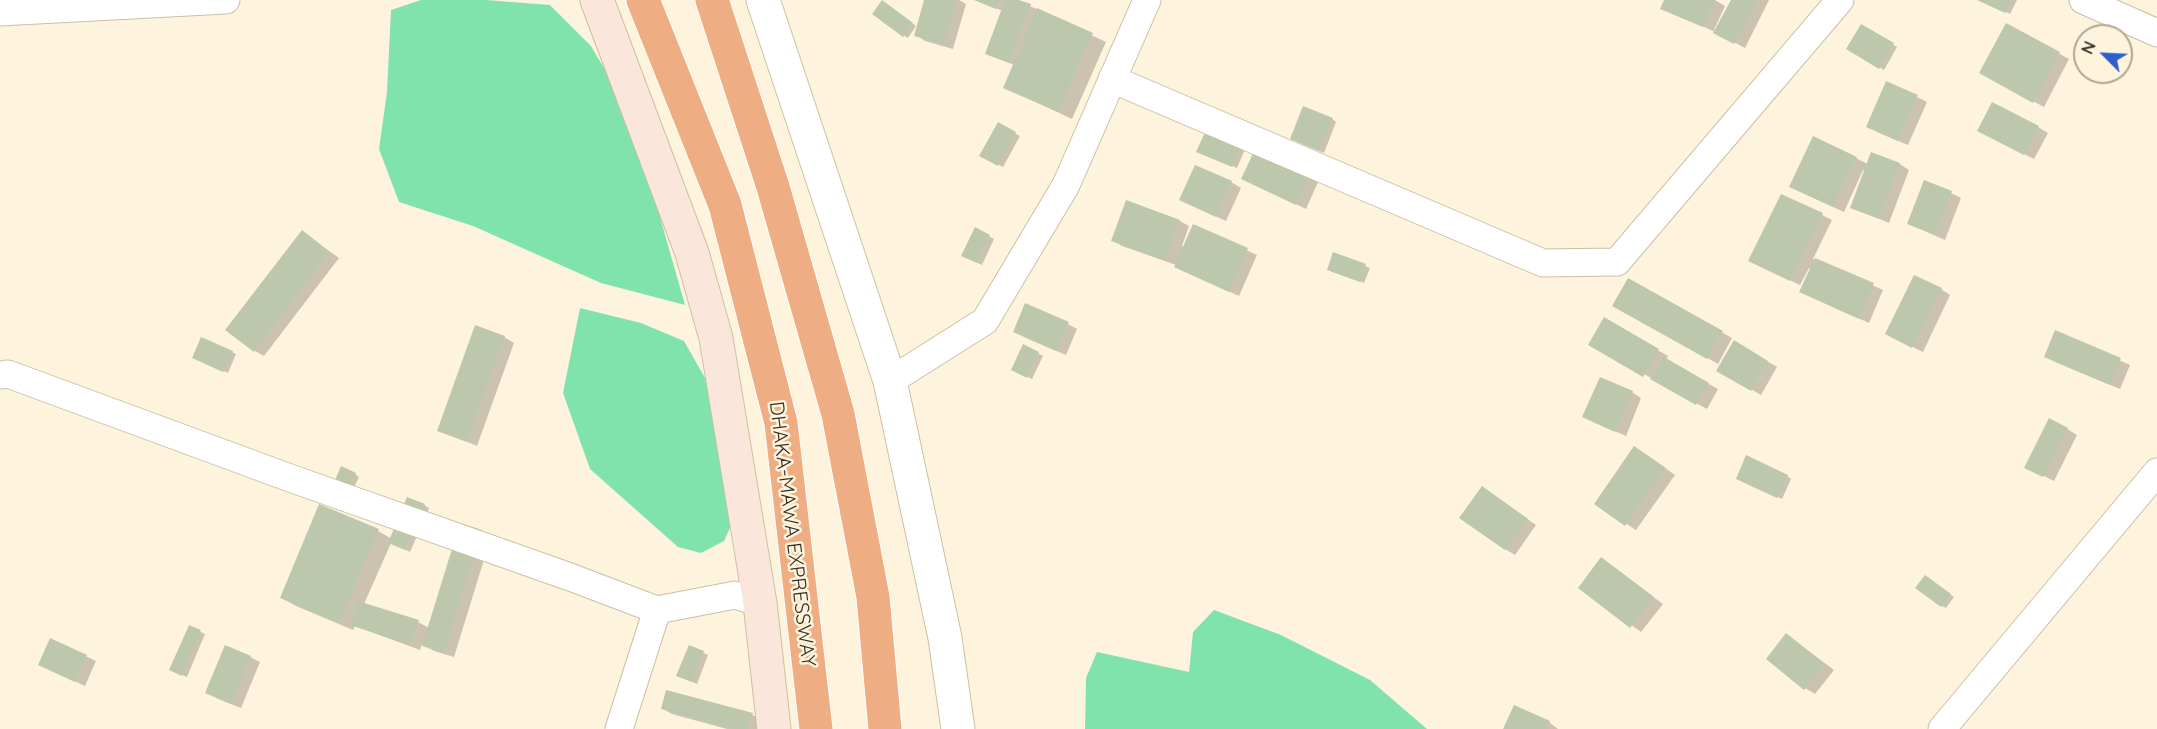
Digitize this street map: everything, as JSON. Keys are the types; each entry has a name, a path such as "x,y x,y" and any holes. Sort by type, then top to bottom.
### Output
{"highway":[{"name":"DHAKA-MAWA EXPRESSWAY","path":"643,0 724,205 781,423 816,729"},
{"path":"712,0 772,187 838,414 873,597 885,729"}],"main road":[{"path":"597,0 692,253 716,338 760,603 774,729"}],"street":[{"path":"0,12 226,0"},
{"path":"764,0 890,381 945,638 958,729"},
{"path":"890,381 986,321 1066,185 1147,0"},
{"path":"1112,79 1543,263 1617,262 1840,0"},
{"path":"2083,0 2157,33"},
{"path":"0,375 8,374 657,610 735,595 760,603"},
{"path":"1942,729 2157,472"},
{"path":"618,729 657,610"}],"shaded area":[{"path":"421,0 486,0 550,5 591,46 630,112 685,305 601,283 473,226 399,202 379,149 387,92 391,10"},
{"path":"580,308 641,323 684,341 709,385 735,517 724,541 701,553 678,547 590,469 563,393"},
{"path":"1214,610 1281,635 1370,680 1427,729 1085,729 1086,678 1097,652 1189,672 1193,632"}],"building":[{"path":"882,0 913,23 903,37 872,14"},
{"path":"924,0 956,0 944,44 914,36"},
{"path":"974,0 1000,0 996,9"},
{"path":"1005,0 1019,0 1031,4 1009,63 985,54"},
{"path":"1664,0 1715,0 1703,27 1660,9"},
{"path":"1731,0 1757,0 1734,44 1713,33"},
{"path":"1977,0 2012,0 2005,13"},
{"path":"1037,8 1093,33 1058,112 1003,88"},
{"path":"2006,23 2060,52 2033,103 1979,73"},
{"path":"1861,24 1894,43 1879,69 1846,49"},
{"path":"1886,81 1918,95 1898,141 1866,127"},
{"path":"1992,102 2039,126 2024,155 1977,131"},
{"path":"1303,106 1333,118 1319,151 1290,139"},
{"path":"998,122 1016,132 998,166 979,156"},
{"path":"1207,128 1242,143 1232,167 1196,152"},
{"path":"1813,136 1857,157 1833,207 1789,187"},
{"path":"1256,147 1311,173 1296,205 1241,179"},
{"path":"1871,152 1900,163 1879,219 1850,208"},
{"path":"1195,165 1232,181 1216,217 1179,200"},
{"path":"1924,180 1952,191 1935,235 1907,224"},
{"path":"1781,194 1823,213 1790,281 1748,261"},
{"path":"1126,200 1180,220 1165,260 1111,241"},
{"path":"1193,224 1248,248 1229,292 1174,267"},
{"path":"975,227 990,235 977,263 961,256"},
{"path":"302,230 330,252 254,352 225,330"},
{"path":"1333,252 1366,264 1360,282 1327,270"},
{"path":"1815,258 1874,283 1859,319 1799,292"},
{"path":"1914,275 1942,288 1912,348 1885,334"},
{"path":"1628,278 1723,331 1707,359 1612,306"},
{"path":"1025,303 1069,322 1056,351 1013,332"},
{"path":"1604,317 1659,349 1643,377 1588,345"},
{"path":"475,325 505,336 467,442 437,431"},
{"path":"2055,330 2121,358 2110,385 2044,357"},
{"path":"201,337 233,351 223,372 192,358"},
{"path":"1734,340 1768,361 1751,391 1716,371"},
{"path":"1023,344 1039,352 1027,378 1011,370"},
{"path":"1664,357 1709,383 1696,405 1650,379"},
{"path":"1600,377 1633,391 1615,432 1582,417"},
{"path":"2049,418 2068,428 2043,477 2024,468"},
{"path":"1634,446 1666,468 1625,526 1594,504"},
{"path":"1746,455 1788,475 1777,498 1736,479"},
{"path":"341,466 356,473 343,499 330,492"},
{"path":"1482,486 1528,519 1505,550 1459,518"},
{"path":"407,497 425,504 405,550 388,543"},
{"path":"319,504 379,529 339,623 280,598"},
{"path":"460,523 482,530 444,653 422,646"},
{"path":"1601,557 1654,597 1630,628 1578,588"},
{"path":"1925,575 1951,594 1941,607 1915,588"},
{"path":"358,601 419,620 410,645 350,625"},
{"path":"189,625 201,630 182,676 169,670"},
{"path":"1786,633 1825,664 1804,690 1766,659"},
{"path":"50,638 87,655 75,682 38,665"},
{"path":"225,645 251,656 231,704 205,693"},
{"path":"689,645 704,651 692,682 676,676"},
{"path":"666,690 753,713 748,729 733,729 661,709"},
{"path":"1514,705 1550,721 1546,729 1503,729"}]}
